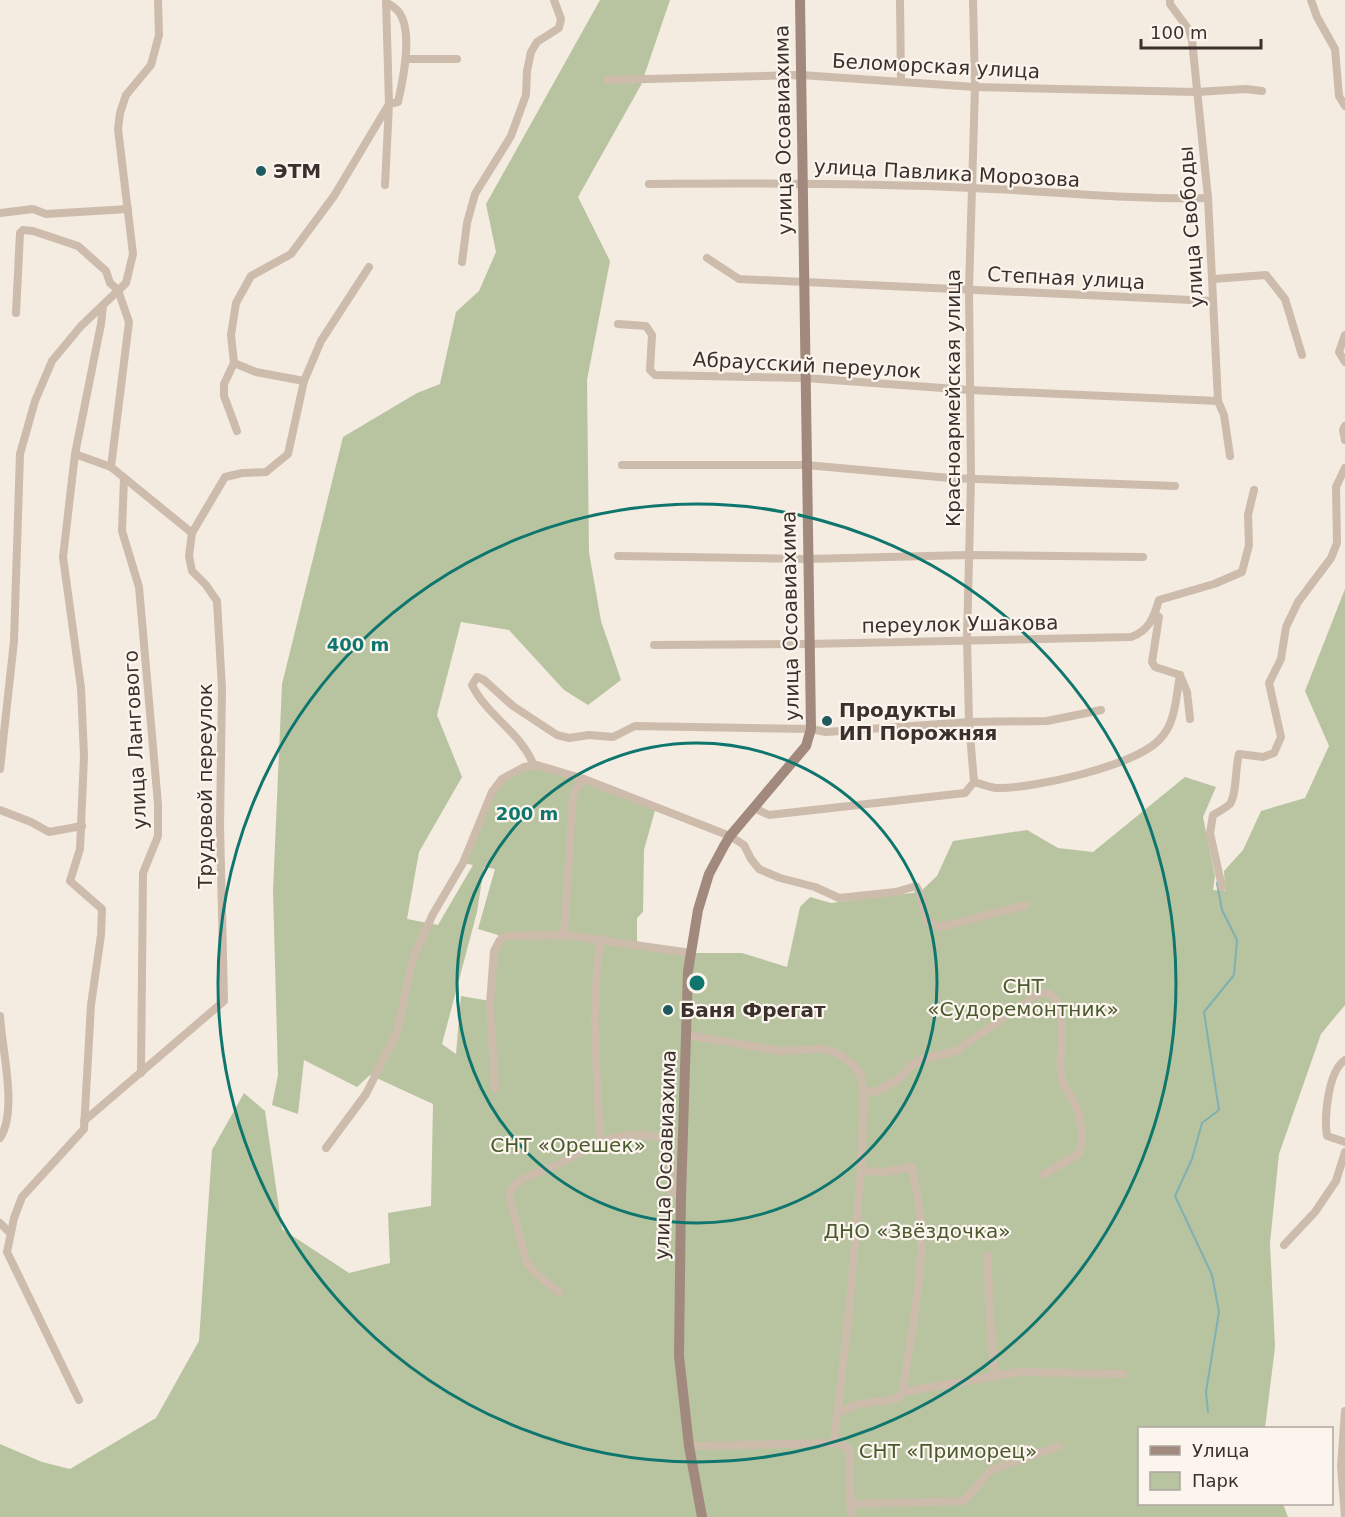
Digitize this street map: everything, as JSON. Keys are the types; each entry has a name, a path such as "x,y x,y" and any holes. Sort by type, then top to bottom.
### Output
{"street":[{"path":"0,769 14,642 20,454 36,401 52,361 81,326 126,283 133,254 118,129 126,95 151,65 159,35 158,0"},
{"path":"462,262 467,223 475,194 511,136 526,95 531,52 537,42 559,28 561,20 554,0"},
{"name":"улица Осоавиахима","path":"702,1517 689,1446 679,1356 688,971 698,910 709,874 730,836 806,746 811,729 802,281 800,0"},
{"path":"900,0 901,82"},
{"name":"Красноармейская улица","path":"973,0 975,87 969,290 971,478 967,639 969,722 974,782"},
{"name":"улица Свободы","path":"1170,0 1170,4 1188,30 1192,40 1208,198 1218,401 1224,415 1230,456"},
{"path":"1311,0 1317,17 1335,49 1339,96 1345,106"},
{"path":"237,431 224,396 224,384 234,363 231,335 236,303 251,276 291,254 334,196 389,104 398,102 407,59 403,20 397,9 387,2"},
{"path":"385,184 389,104 387,2"},
{"path":"407,59 457,59"},
{"name":"Беломорская улица","path":"608,80 801,75 975,87 1197,92 1246,89 1262,91"},
{"name":"улица Павлика Морозова","path":"649,184 802,183 973,188 1153,199 1208,198"},
{"path":"0,213 33,210 46,214 128,209"},
{"path":"16,313 20,233 23,231 33,231 78,246 106,271 110,283 117,290 129,322 111,467"},
{"name":"Степная улица","path":"707,258 739,279 1213,301"},
{"path":"234,363 256,372 304,381 321,341 369,267"},
{"path":"1212,279 1266,275 1285,299 1302,356"},
{"path":"79,1400 7,1252 14,1218 22,1197 84,1129 91,1005 101,935 102,909 70,881 80,849 84,756 81,688 63,556 75,454 103,305"},
{"name":"Абраусский переулок","path":"618,324 646,326 652,335 650,370 655,375 805,378 970,390 1218,401"},
{"path":"1345,334 1339,352 1345,362"},
{"name":"Трудовой переулок","path":"84,1121 224,1002 220,825 222,688 217,601 192,571 189,556 192,533 225,477 242,473 266,472 288,454 304,381"},
{"path":"1345,426 1343,430 1345,440"},
{"path":"75,454 111,467 192,533"},
{"path":"622,465 806,465 950,478 1175,486"},
{"path":"1222,886 1210,833 1213,815 1230,804 1235,788 1235,768 1239,754 1263,758 1274,753 1281,737 1269,683 1281,659 1286,627 1298,603 1332,558 1337,543 1336,487 1345,468"},
{"name":"улица Лангового","path":"124,478 122,531 139,587 146,646 158,804 158,836 143,873 141,1073"},
{"name":"переулок Ушакова","path":"654,645 1131,637 1142,633 1155,614 1159,600 1214,584 1242,572 1249,545 1248,515 1254,490"},
{"path":"618,556 807,559 968,555 1143,557"},
{"path":"1155,614 1159,617 1152,662 1155,667 1180,675 1187,692 1190,719"},
{"path":"754,808 769,815 965,793 974,782 994,788 1070,778 1124,760 1160,741 1171,725 1180,675"},
{"path":"534,766 516,735 478,696 472,685 477,677 484,680 513,706 557,735 569,738 589,735 612,736 634,726 811,729 826,732 969,722 1047,721 1101,710"},
{"path":"326,1148 366,1094 397,1032 413,958 433,914 463,863 492,792 502,779 524,767 534,766 584,778 730,836 744,845 759,869 780,878 815,887 839,898 896,892 916,886 920,892 922,910 927,921 941,927 1026,905"},
{"path":"564,935 573,794 584,778"},
{"path":"0,810 49,832 82,826"},
{"path":"495,1088 490,1004 494,951 500,940 506,936 564,935 691,953"},
{"path":"601,939 597,966 594,1032 601,1142"},
{"path":"864,1091 874,1092 887,1086 920,1060 956,1051 1038,994 1049,993 1056,998 1061,1017 1060,1053 1063,1086 1077,1111 1082,1137 1080,1153 1043,1175"},
{"path":"0,1016 10,1109 6,1129 0,1138"},
{"path":"687,1035 782,1051 823,1049 837,1053 860,1073 864,1091 861,1171 834,1443"},
{"path":"1345,1060 1334,1074 1325,1122 1327,1136 1345,1142"},
{"path":"559,1292 534,1272 526,1261 509,1196 510,1188 516,1182 556,1166 601,1142 633,1135 661,1137 670,1143 672,1192 681,1196"},
{"path":"1284,1245 1315,1212 1331,1189 1336,1181 1345,1152"},
{"path":"838,1412 859,1404 897,1399 903,1392 918,1281 921,1222 912,1167 886,1172 861,1171"},
{"path":"0,1223 10,1233"},
{"path":"988,1256 989,1308 995,1375"},
{"path":"903,1392 1018,1372 1123,1374"},
{"path":"1345,1411 1341,1466 1345,1517"},
{"path":"689,1446 834,1443 844,1445 849,1450 851,1517"},
{"path":"850,1504 964,1501 991,1470 1059,1446"}],"green space":[{"path":"600,0 670,0 641,85 578,197 610,261 587,380 589,552 601,621 621,680 588,705 564,690 509,630 461,622 437,715 462,777 419,852 407,919 438,925 473,865 463,863 492,792 502,779 537,765 656,807 644,850 643,912 637,918 637,944 691,953 742,953 787,967 800,907 810,897 831,903 920,892 937,876 953,841 1027,830 1058,848 1093,852 1185,777 1216,787 1203,817 1215,876 1213,890 1225,891 1224,871 1243,850 1261,811 1305,798 1329,746 1305,691 1345,589 1345,1005 1321,1034 1279,1154 1270,1243 1275,1347 1265,1427 1138,1427 1138,1505 1283,1505 1288,1517 0,1517 0,1444 42,1462 70,1469 156,1418 199,1341 212,1150 244,1093 265,1111 282,1229 349,1273 390,1263 388,1213 431,1206 433,1104 370,1075 357,1087 304,1060 298,1114 272,1105 278,1075 273,891 282,684 343,437 417,393 440,384 456,312 479,291 496,252 486,204","holes":["484,867 495,869 478,929 498,935 500,940 490,1001 461,996 456,1054 442,1044 477,912"]}],"waterway":[{"path":"1208,1412 1206,1392 1219,1312 1212,1275 1175,1196 1192,1159 1202,1123 1219,1110 1204,1012 1234,975 1237,940 1222,910 1217,883"}],"place":[{"name":"ЭТМ","path":"261,171"},
{"name":"Продукты ИП Порожняя","path":"827,721"},
{"name":"Баня Фрегат","path":"668,1010"}],"park label":[{"name":"СНТ «Судоремонтник»","path":"1023,998"},
{"name":"СНТ «Орешек»","path":"568,1145"},
{"name":"ДНО «Звёздочка»","path":"917,1231"},
{"name":"СНТ «Приморец»","path":"948,1451"}]}
